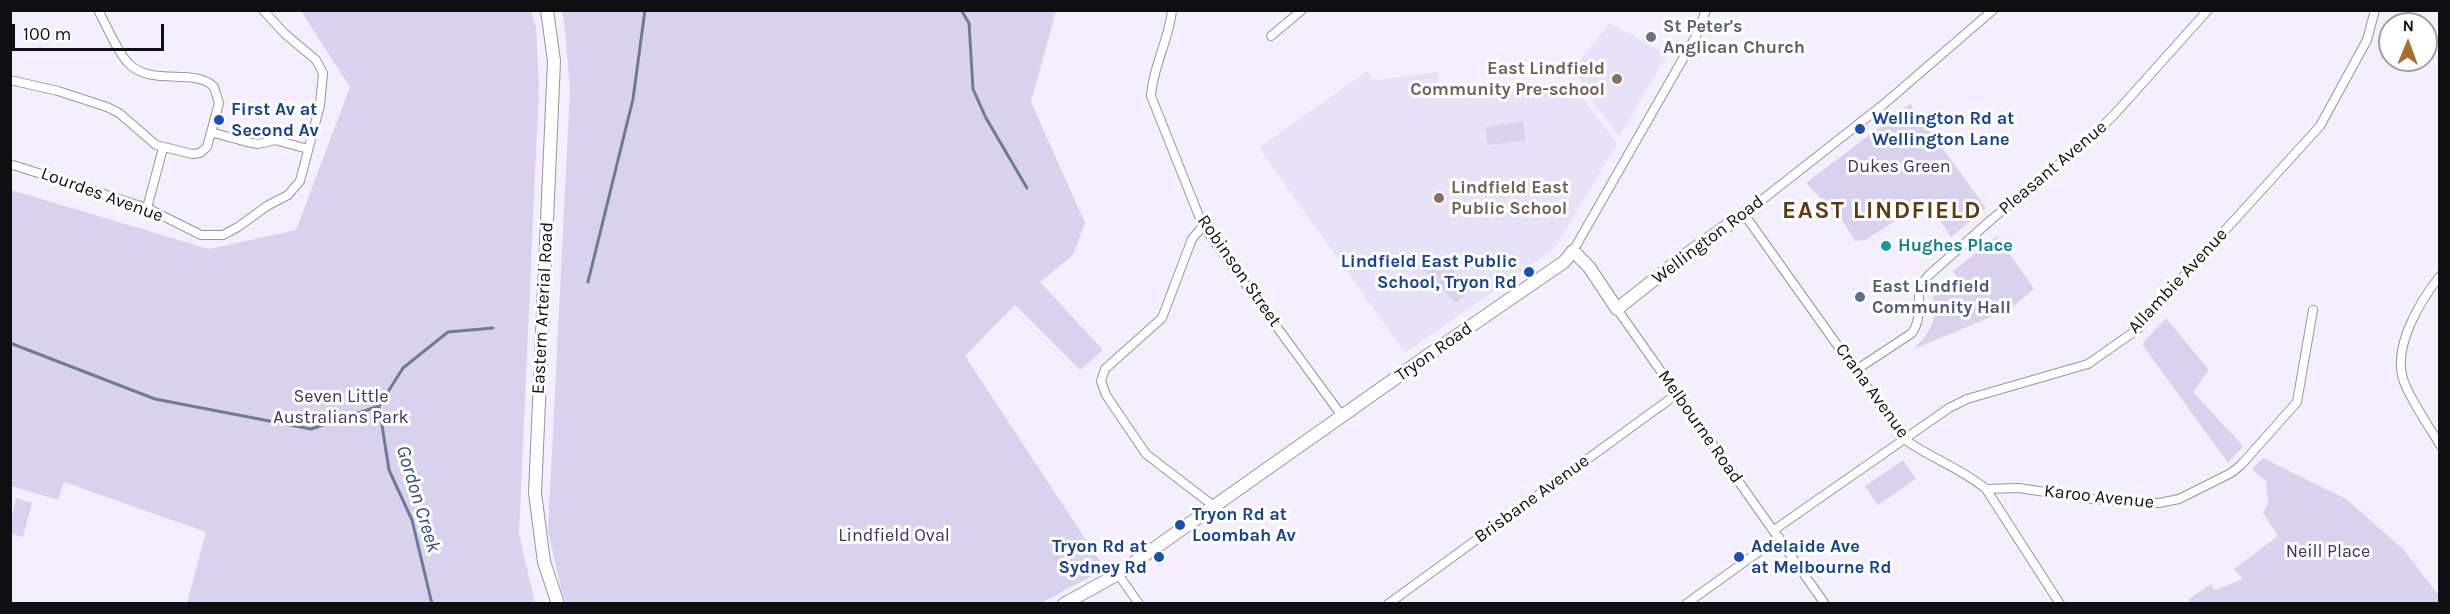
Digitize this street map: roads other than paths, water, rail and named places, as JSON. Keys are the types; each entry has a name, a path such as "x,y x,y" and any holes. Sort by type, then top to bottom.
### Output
{"street":[{"path":"11,83 58,92 107,107 119,113 148,140 163,148 192,154 200,153 207,147 219,104 214,87 198,79 154,76 130,65 98,10"},
{"name":"Lourdes Avenue","path":"10,164 147,208 201,235 223,235 238,227 267,206 288,195 300,181 320,105 323,73 315,60 284,33 263,10"},
{"name":"Eastern Arterial Road","path":"547,10 554,61 535,493 543,562 558,603"},
{"name":"Robinson Street","path":"1172,10 1170,27 1152,79 1151,96 1203,226 1342,416"},
{"path":"1271,36 1302,10"},
{"name":"Tryon Road","path":"1064,603 1118,574 1564,262 1574,251 1696,36 1706,10"},
{"name":"Wellington Road","path":"1617,309 1684,256 1744,214 1884,104 1993,10"},
{"name":"Pleasant Avenue","path":"1856,370 1912,333 1918,324 1919,287 1929,275 1992,219 2090,139 2114,116 2208,10"},
{"name":"Allambie Avenue","path":"1686,603 1904,439 1949,408 1966,399 2088,364 2138,329 2320,126 2367,40 2375,10"},
{"path":"211,132 258,144 265,140 275,140 308,149"},
{"path":"147,208 163,148"},
{"name":"Crana Avenue","path":"1744,214 1904,439 1918,449 1969,475 1986,489 2060,603"},
{"path":"1203,226 1192,239 1162,318 1105,369 1101,381 1106,395 1146,454 1215,507"},
{"name":"Melbourne Road","path":"1574,251 1589,267 1825,603"},
{"path":"2439,276 2415,316 2400,355 2404,380 2439,445"},
{"name":"Karoo Avenue","path":"1986,489 2019,488 2091,499 2159,503 2179,499 2231,473 2241,465 2297,402 2313,310"},
{"name":"Brisbane Avenue","path":"1388,603 1677,394"},
{"path":"1118,574 1139,603"}],"waterway":[{"name":"Gordon Creek","path":"588,282 633,99 645,10"},
{"path":"961,10 969,23 973,89 986,118 1027,188"},
{"name":"Gordon Creek","path":"432,604 412,520 389,470 379,406 403,368 448,332 493,328"},
{"path":"10,343 155,399 311,429 379,406"}],"place":[{"name":"St Peter's Anglican Church","path":"1651,37"},
{"name":"East Lindfield Community Pre-school","path":"1617,79"},
{"name":"First Av at Second Av","path":"219,120"},
{"name":"Wellington Rd at Wellington Lane","path":"1860,129"},
{"name":"Lindfield East Public School","path":"1439,198"},
{"name":"Hughes Place","path":"1886,246"},
{"name":"Lindfield East Public School, Tryon Rd","path":"1529,272"},
{"name":"East Lindfield Community Hall","path":"1860,297"},
{"name":"Tryon Rd at Loombah Av","path":"1180,525"},
{"name":"Tryon Rd at Sydney Rd","path":"1159,557"},
{"name":"Adelaide Ave at Melbourne Rd","path":"1739,557"}],"district":[{"name":"EAST LINDFIELD","path":"1882,211"}],"park label":[{"name":"Dukes Green","path":"1899,167"},
{"name":"Seven Little Australians Park","path":"341,407"},
{"name":"Lindfield Oval","path":"894,536"},
{"name":"Neill Place","path":"2328,552"}]}
